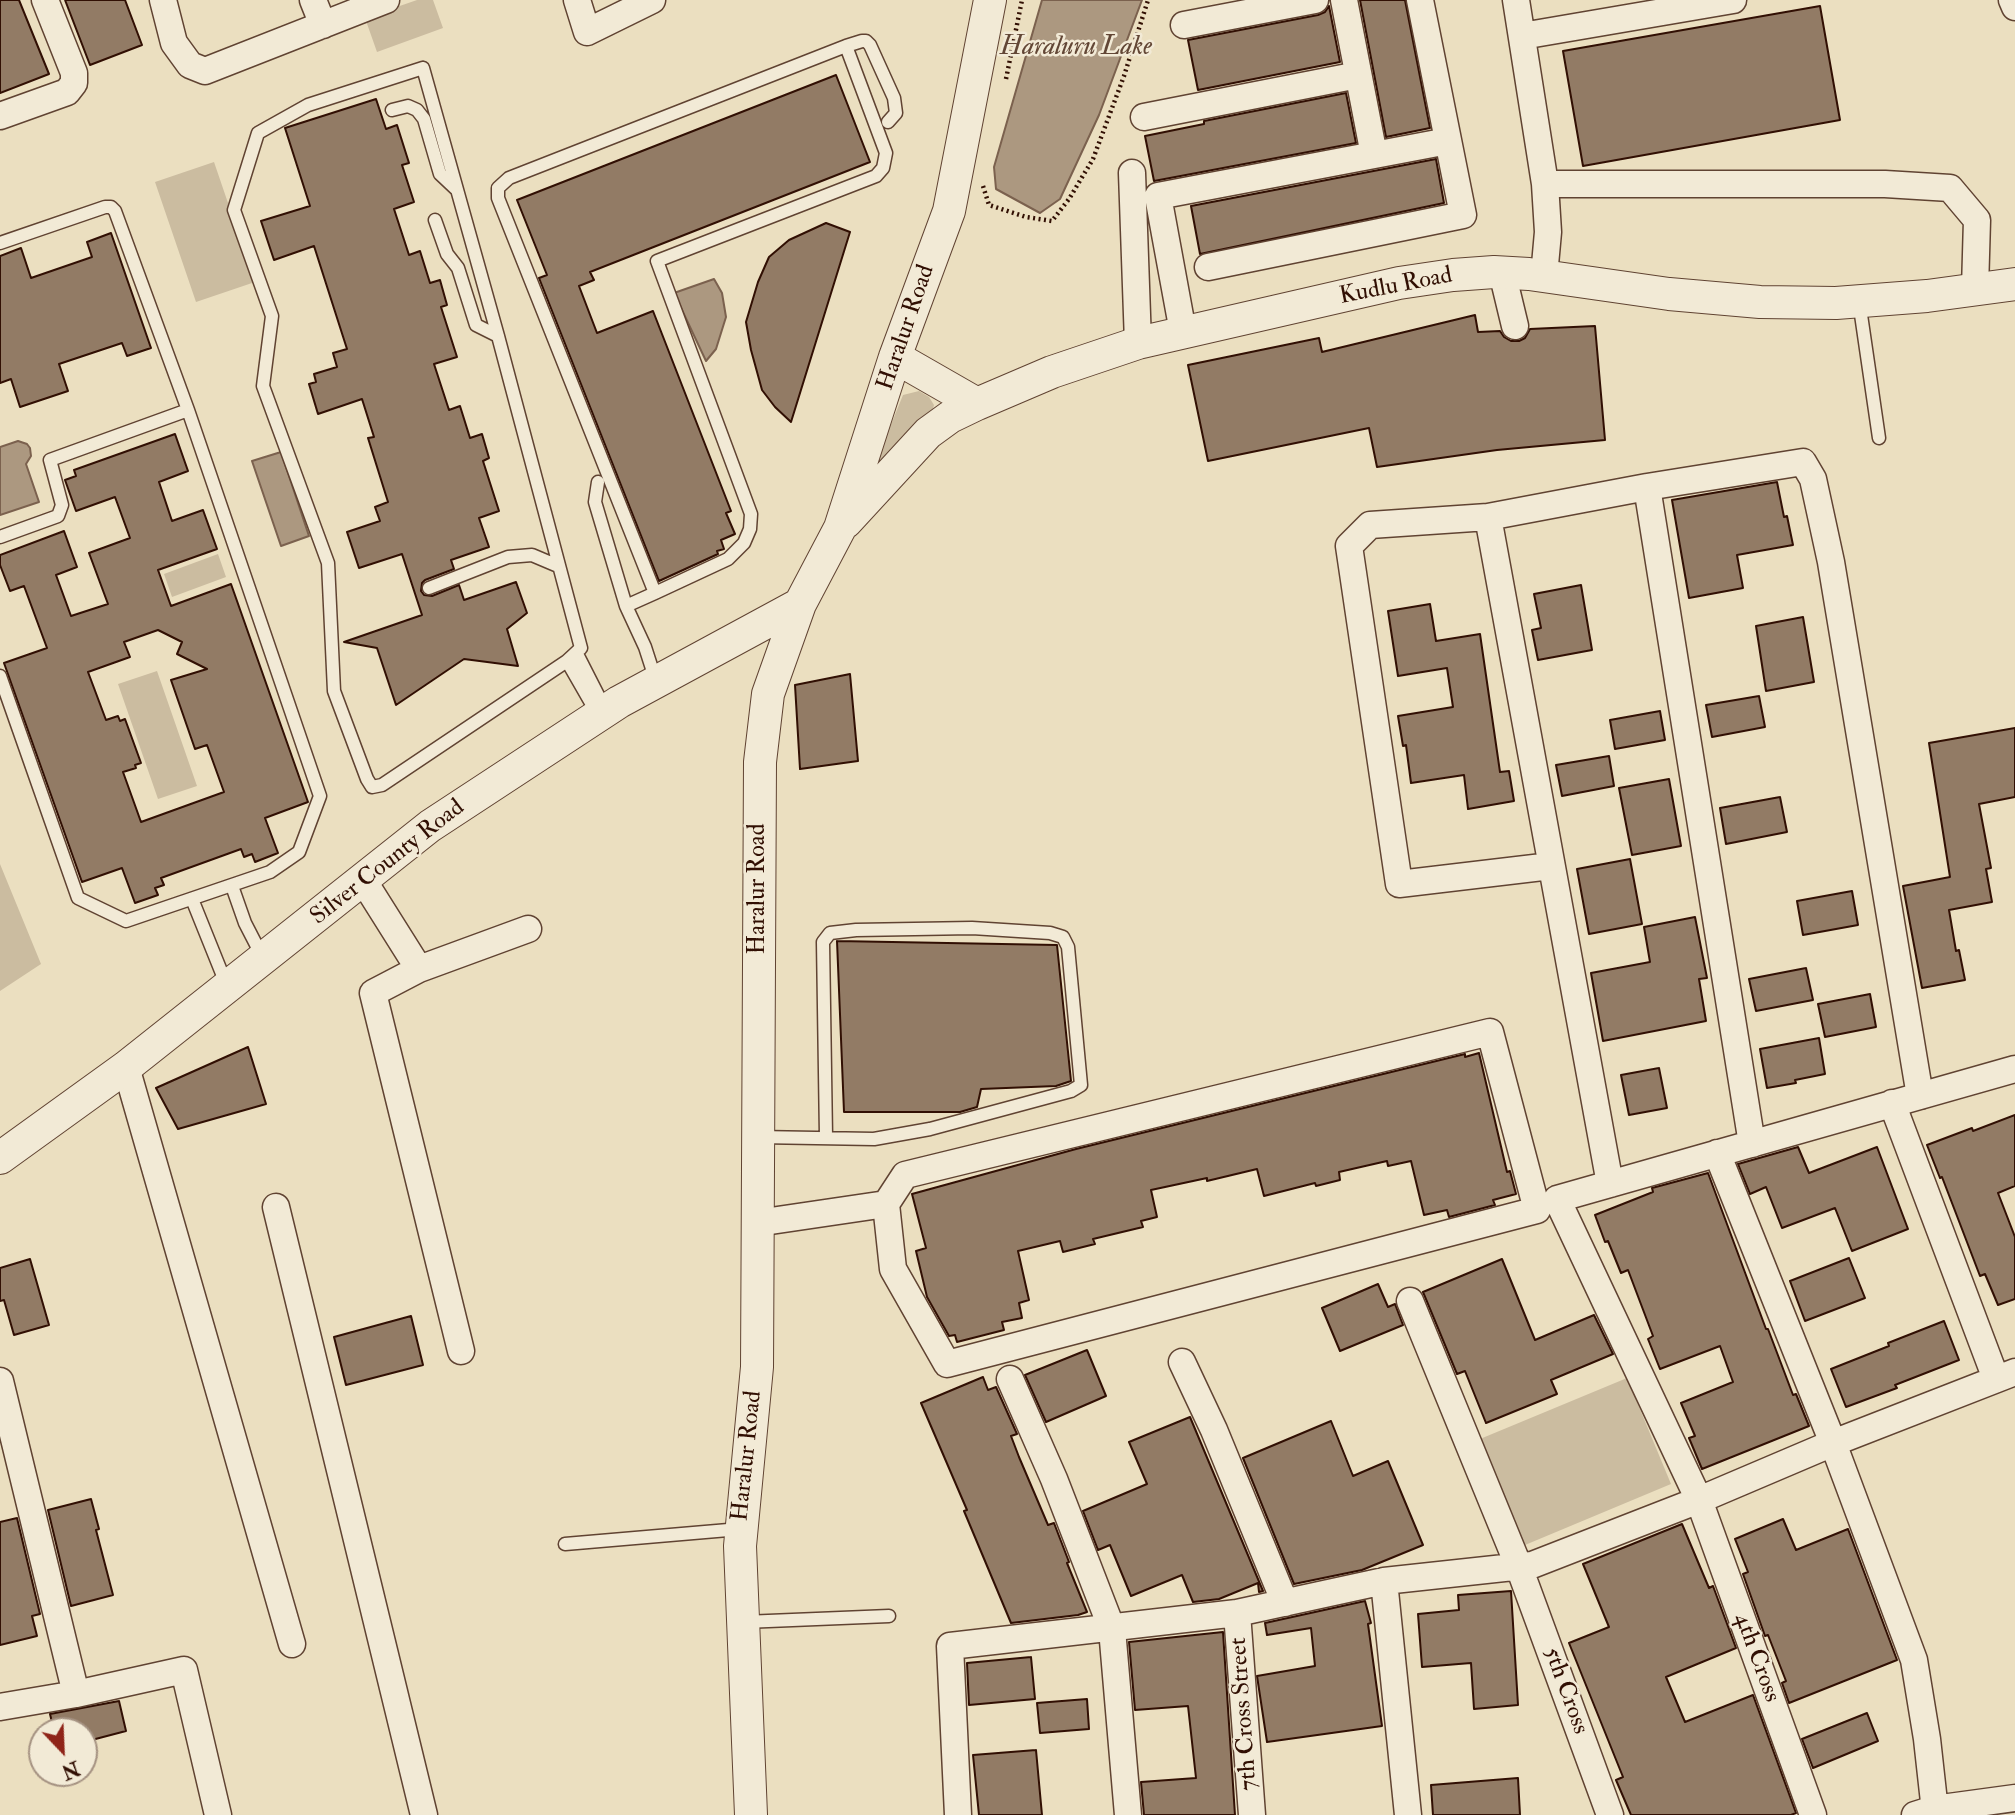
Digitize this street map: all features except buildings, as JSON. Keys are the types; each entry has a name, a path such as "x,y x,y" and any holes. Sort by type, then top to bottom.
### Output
{"street":[{"path":"0,116 67,92 74,83 74,74 46,0"},
{"path":"163,0 174,43 190,65 205,71 386,0"},
{"path":"313,0 323,25"},
{"path":"577,0 587,32 652,0"},
{"name":"Haralur Road","path":"751,1815 740,1529 757,1367 760,762 768,694 800,604 840,528 895,357 948,211 990,0"},
{"path":"1184,25 1315,0"},
{"path":"1343,0 1374,155"},
{"path":"1208,267 1463,215 1420,0"},
{"path":"1516,0 1545,184 1548,232 1544,276"},
{"path":"1522,36 1733,0"},
{"path":"2012,0 2015,8"},
{"path":"1144,117 1358,75"},
{"path":"1184,332 1158,196 1448,141"},
{"path":"1132,173 1138,343"},
{"path":"1545,184 1885,184 1950,188 1978,220 1975,289"},
{"path":"1502,272 1515,326"},
{"name":"Kudlu Road","path":"840,528 928,433 950,417 977,404 1052,372 1138,343 1399,284 1453,275 1502,272 1669,295 1760,302 1859,301 1927,296 2015,284"},
{"path":"895,357 977,404"},
{"path":"1551,866 1399,884 1349,546 1370,526 1488,517 1647,487 1804,462 1814,479 1832,562 1920,1096"},
{"path":"1647,487 1752,1143"},
{"path":"1488,517 1610,1184 2015,1069"},
{"name":"Silver County Road","path":"0,1158 126,1067 430,826 602,713 800,604"},
{"path":"362,880 419,968"},
{"path":"460,1352 373,993 419,968 528,929"},
{"path":"757,1223 886,1204 905,1175 1490,1032 1537,1210 947,1364 892,1269 886,1204"},
{"path":"126,1067 292,1644"},
{"path":"958,1815 950,1646 1237,1613 1384,1581 1532,1565 2006,1375 1892,1104"},
{"path":"1717,1153 1833,1443 1914,1660 1927,1740 1925,1812 2015,1798"},
{"name":"4th Cross","path":"1610,1184 1557,1199 1699,1500 1813,1815"},
{"path":"276,1207 424,1815"},
{"name":"5th Cross","path":"1410,1301 1519,1567 1610,1815"},
{"path":"1182,1362 1214,1430 1285,1603"},
{"path":"1010,1379 1054,1479 1112,1629 1128,1815"},
{"path":"0,1381 76,1694"},
{"path":"1384,1581 1408,1815"},
{"name":"7th Cross Street","path":"1237,1613 1252,1815"},
{"path":"0,1707 76,1694 184,1670 218,1815"}],"lane":[{"path":"655,593 498,198 498,188 509,178 862,41 870,45 894,98 896,113 888,122"},
{"path":"626,606 728,559 744,543 750,529 751,514 657,261 876,176 883,168 886,153 846,46"},
{"path":"423,68 457,190 581,648 572,657 382,785 372,787 334,691 328,563 263,386 272,316 234,210 258,133 308,105 423,68"},
{"path":"392,110 408,106 424,119 440,174 457,190"},
{"path":"0,243 111,207 115,211 188,410 320,796 299,852 270,872 126,921 78,898 0,676"},
{"path":"435,220 447,254 458,268 475,325 498,336"},
{"path":"1859,301 1880,438"},
{"path":"0,537 58,516 62,505 50,460 188,410"},
{"path":"598,482 595,502 626,606 645,647 656,682"},
{"path":"429,588 508,557 532,555 558,566"},
{"path":"572,657 602,713"},
{"path":"232,886 245,923 264,958"},
{"path":"192,899 227,986"},
{"path":"758,1137 874,1139 930,1129 1071,1091 1081,1085 1068,947 1063,937 1050,933 972,928 830,933 823,942 826,1137"},
{"path":"565,1544 740,1529"},
{"path":"743,1622 889,1616"}],"path":[{"path":"1004,86 1022,0"},
{"path":"981,180 989,205 1026,218 1052,221 1093,159 1149,0"}],"shaded area":[{"path":"417,0 433,0 443,28 377,52 365,18"},
{"path":"214,162 255,282 196,302 155,182"},
{"path":"919,391 929,397 934,405 931,416 887,474 873,469 903,395"},
{"path":"218,554 226,577 172,597 164,574"},
{"path":"157,671 197,786 158,799 118,684"},
{"path":"0,864 41,964 0,991"},
{"path":"1627,1378 1671,1484 1525,1545 1480,1439"}],"water":[{"name":"Haraluru Lake","path":"1042,0 1142,0 1099,115 1060,199 1040,213 996,189 994,167"},
{"path":"714,279 722,293 726,317 716,349 706,361 674,293"},
{"path":"18,441 30,448 31,456 26,464 39,502 0,515 0,447"},
{"path":"281,452 309,536 281,546 252,461"}]}
